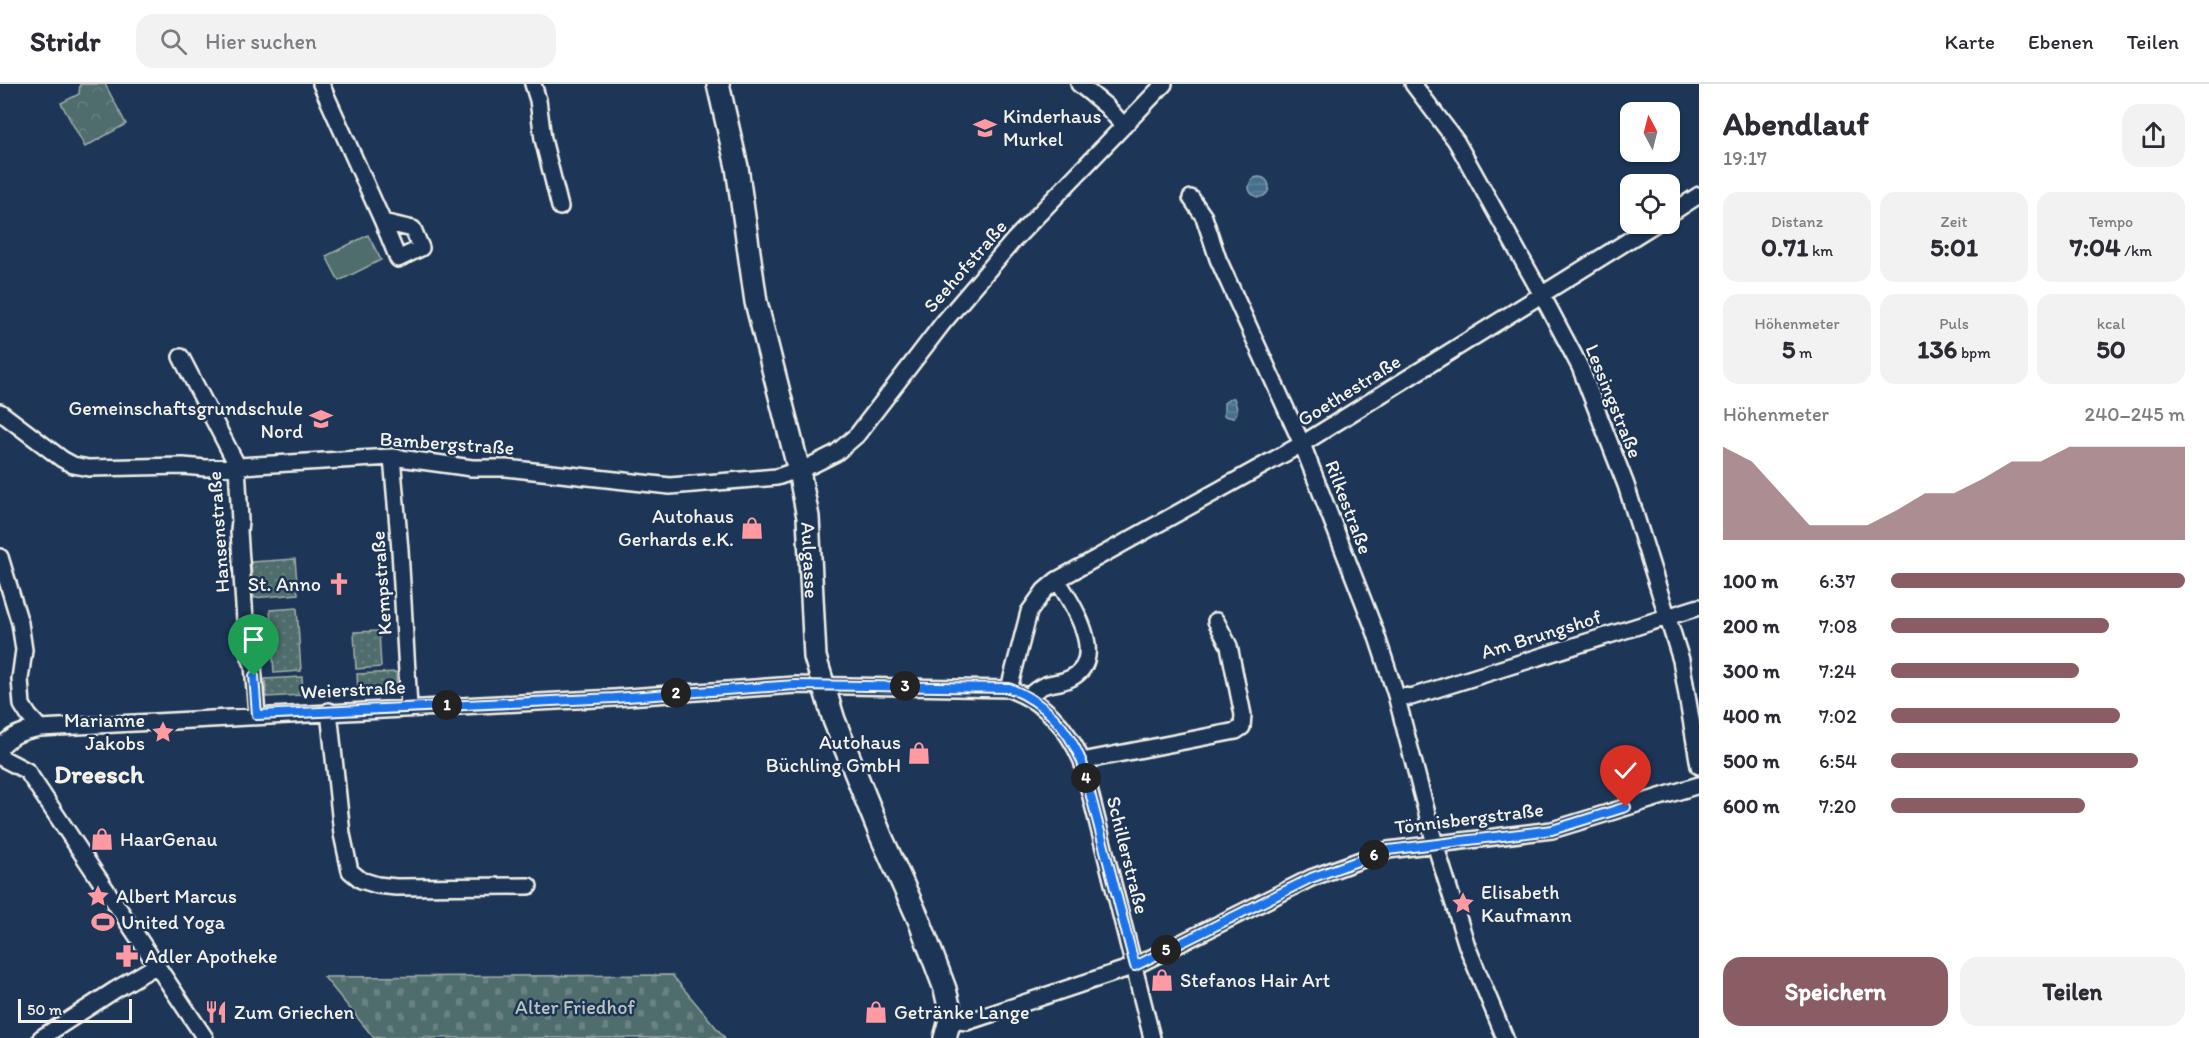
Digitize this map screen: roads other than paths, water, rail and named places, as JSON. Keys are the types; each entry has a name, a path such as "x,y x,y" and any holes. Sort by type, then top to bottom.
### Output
{"main road":[{"name":"Aulgasse","path":"718,84 737,166 756,302 799,471 808,517 814,647 822,684 837,728 881,836 919,920 945,989 949,1006 947,1029"}],"street":[{"path":"321,84 383,222"},
{"path":"533,84 538,100 543,139 560,207"},
{"path":"1079,84 1106,106 1124,126"},
{"name":"Seehofstraße","path":"799,471 836,453 857,435 943,323 1013,241 1164,84"},
{"name":"Lessingstraße","path":"1413,84 1456,141 1580,367 1626,484 1668,616 1681,660 1699,766"},
{"path":"1680,207 1699,195"},
{"name":"Rilkestraße","path":"1191,198 1204,217 1218,260 1302,444 1375,631 1396,695 1435,844 1467,946 1505,1038"},
{"name":"Goethestraße","path":"1009,688 1029,612 1044,591 1057,580 1302,444 1639,234"},
{"name":"Hansenstraße","path":"181,357 237,465 239,531 248,650 253,665 257,715"},
{"name":"Bambergstraße","path":"0,412 62,459 74,465 89,468 183,466 206,468 392,457 472,468 507,468 670,486 777,477 799,471"},
{"name":"Kempstraße","path":"392,457 401,560 409,707"},
{"path":"0,557 20,623 24,650 20,679 22,705 28,716 40,728"},
{"path":"1029,696 1046,683 1071,678 1083,669 1088,660 1089,652 1080,621 1057,580"},
{"name":"Am Brungshof","path":"1396,695 1411,697 1699,607"},
{"path":"1082,762 1236,731 1242,727 1243,715 1229,646 1216,621"},
{"name":"Weierstraße","path":"0,748 13,735 40,728 328,711 614,698 822,684"},
{"name":"Schillerstraße","path":"822,684 1009,688 1029,696 1051,714 1063,727 1082,762 1152,1038"},
{"path":"328,711 342,834 350,871 361,880 396,887 529,886"},
{"path":"0,757 27,771 205,1038"},
{"name":"Tönnisbergstraße","path":"947,1029 1135,966 1311,878 1388,850 1552,830 1699,784"},
{"path":"41,1038 157,965"}],"water":[{"path":"1259,177 1266,180 1269,187 1266,194 1259,197 1252,194 1249,187 1252,180"},
{"path":"1234,398 1237,409 1233,418 1224,416 1224,403"}],"place":[{"name":"Kinderhaus Murkel","path":"985,128"},
{"name":"Gemeinschaftsgrundschule Nord","path":"321,419"},
{"name":"Autohaus Gerhards e.K.","path":"752,528"},
{"name":"St. Anno","path":"339,584"},
{"name":"Marianne Jakobs","path":"163,732"},
{"name":"Autohaus Büchling GmbH","path":"919,753"},
{"name":"HaarGenau","path":"102,839"},
{"name":"Albert Marcus","path":"98,896"},
{"name":"Elisabeth Kaufmann","path":"1463,903"},
{"name":"United Yoga","path":"103,922"},
{"name":"Adler Apotheke","path":"127,956"},
{"name":"Stefanos Hair Art","path":"1162,980"},
{"name":"Zum Griechen","path":"216,1012"},
{"name":"Getränke Lange","path":"876,1012"}],"district":[{"name":"Dreesch","path":"99,774"}],"park label":[{"name":"Alter Friedhof","path":"575,1007"}]}
